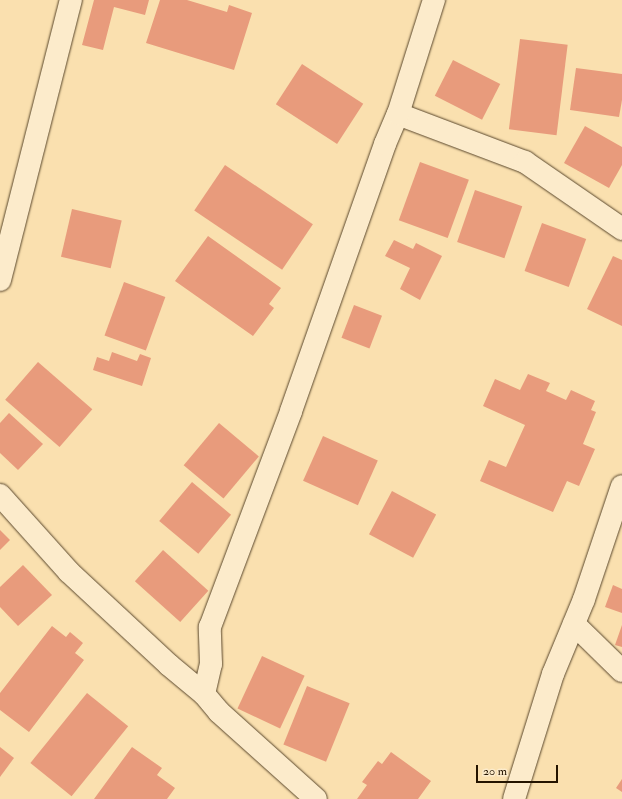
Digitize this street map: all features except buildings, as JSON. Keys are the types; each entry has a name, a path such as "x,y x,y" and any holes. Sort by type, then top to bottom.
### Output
{"street":[{"path":"0,280 71,0"},
{"path":"204,694 211,664 210,627 291,411 385,144 398,114 434,0"},
{"path":"398,114 525,162 622,229"},
{"path":"514,799 553,674 584,599 622,486"},
{"path":"0,495 69,572 169,665 204,694 219,712 304,794"},
{"path":"574,624 622,671"}]}
